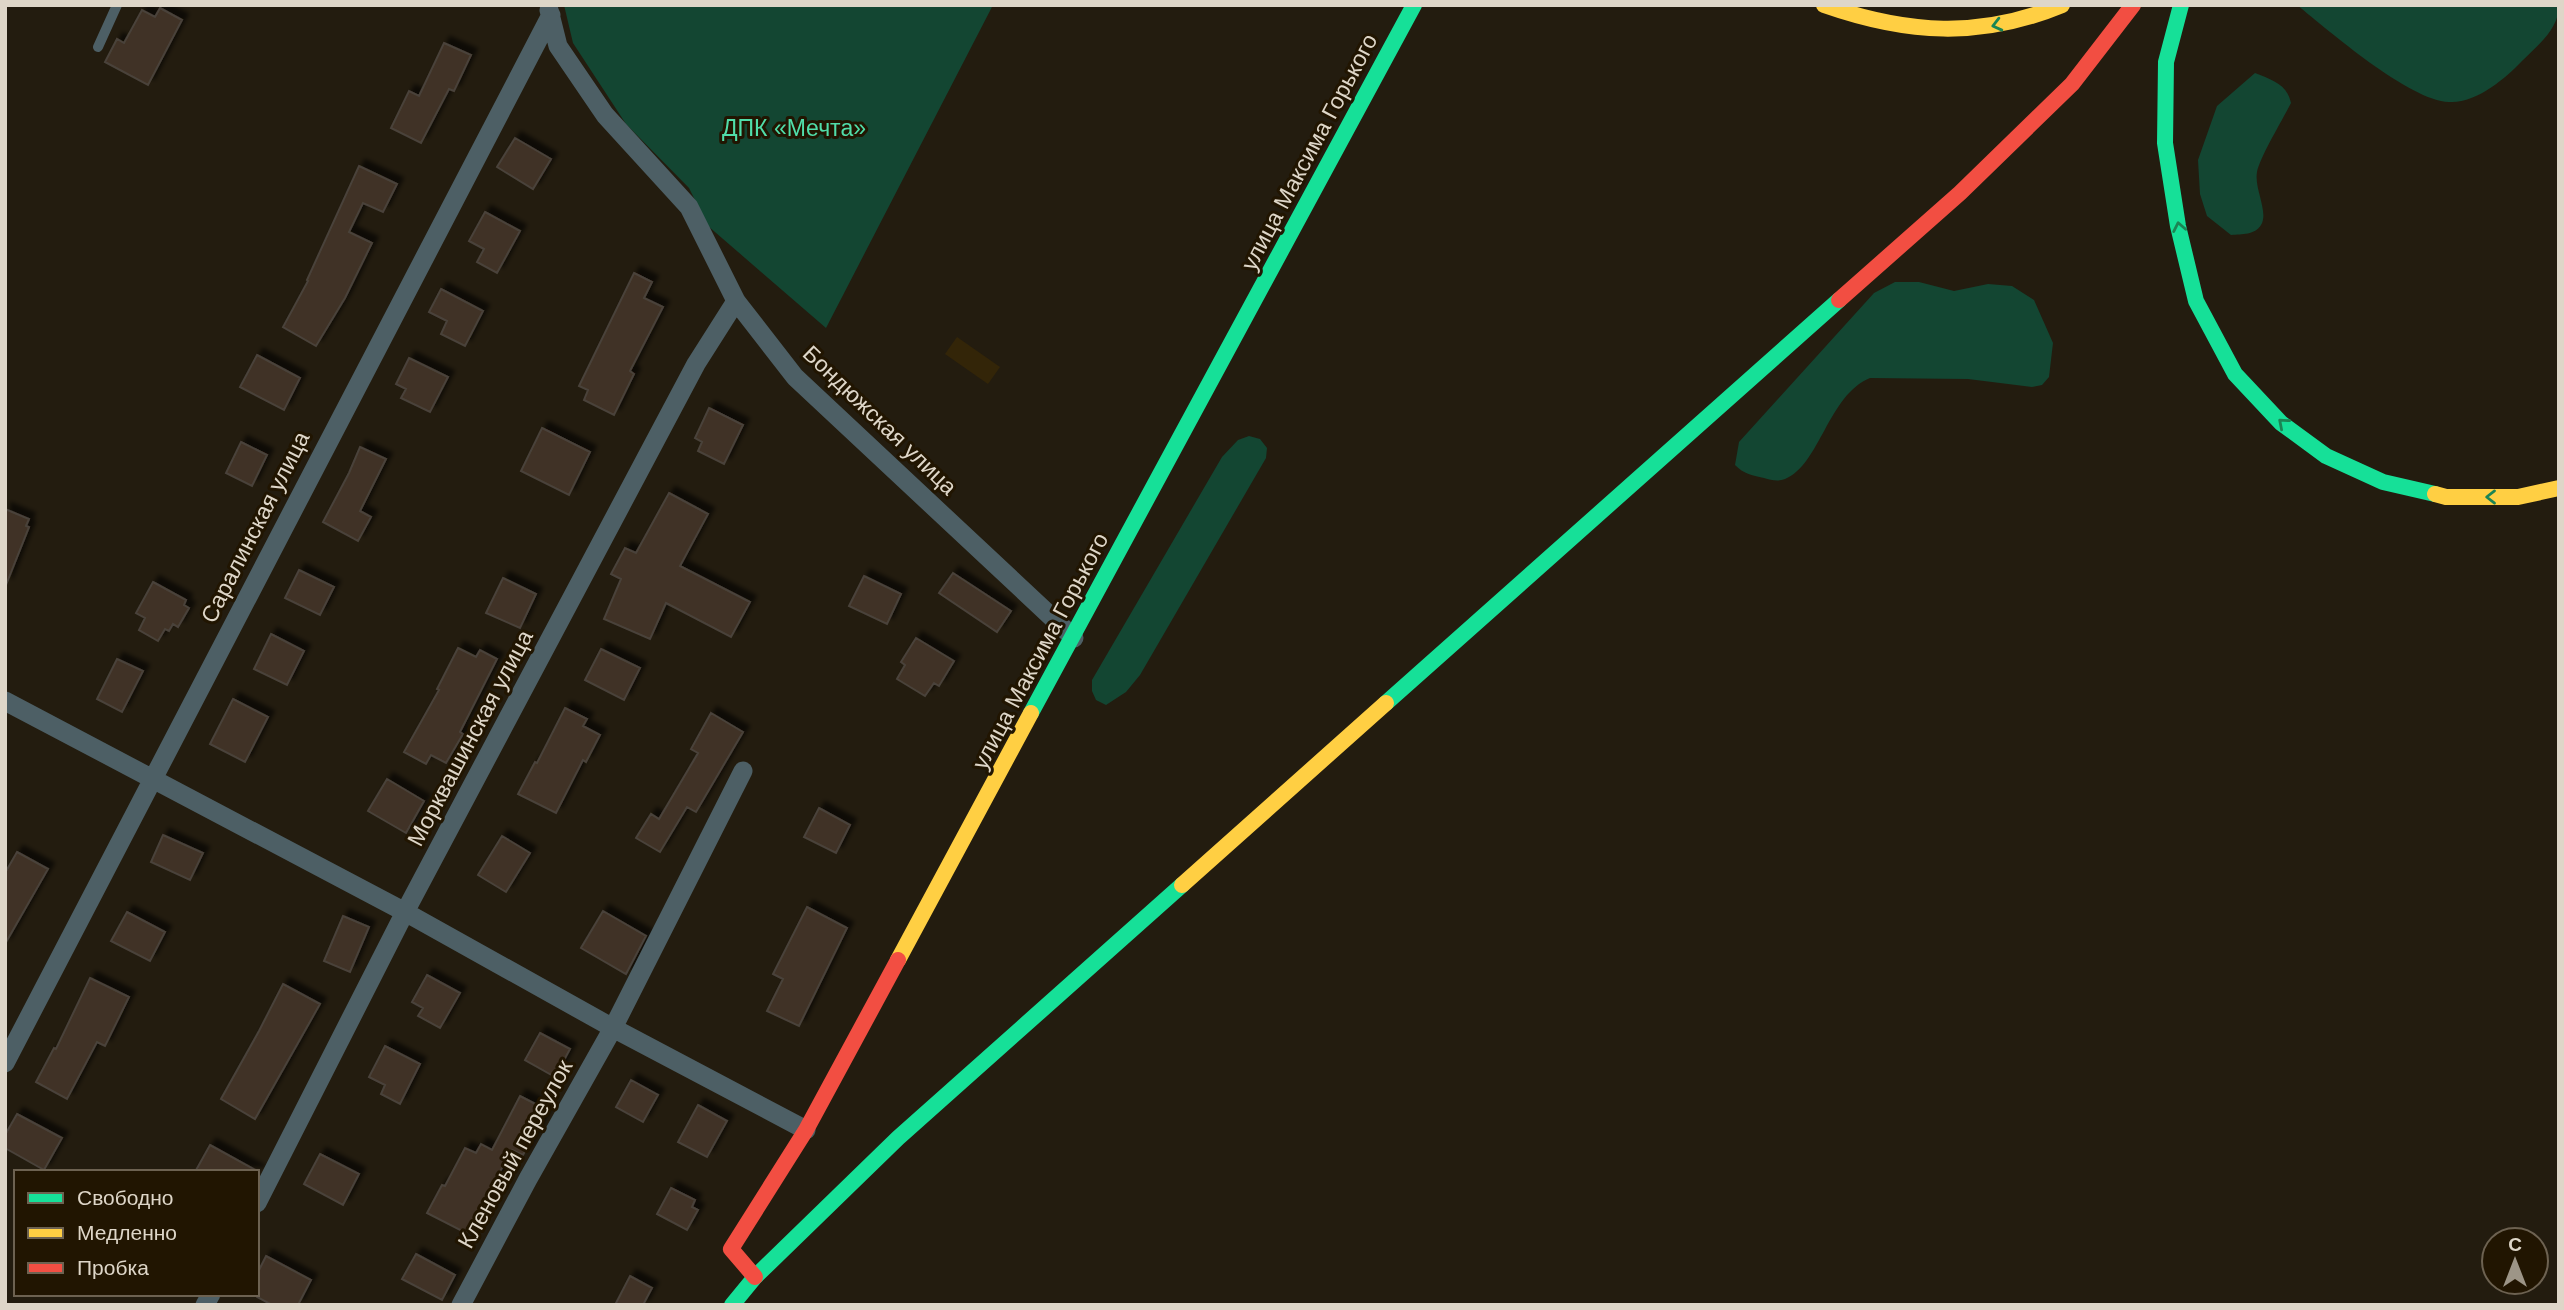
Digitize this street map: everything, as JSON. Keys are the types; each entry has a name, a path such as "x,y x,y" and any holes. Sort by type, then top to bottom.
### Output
{"street":[{"name":"улица Максима Горького","path":"755,1277 731,1249 806,1130 1414,5"},
{"path":"1824,5 1856,18 1920,30 1984,28 2047,13 2062,5"},
{"path":"732,1305 755,1277 898,1138 1960,193 2072,84 2133,5"},
{"path":"2181,5 2166,62 2165,143 2178,226 2196,301 2235,374 2281,423 2326,456 2383,482 2446,497 2518,497 2559,488"},
{"name":"Бондюжская улица","path":"549,10 558,46 605,115 689,207 736,301 795,377 1074,638"},
{"name":"Саралинская улица","path":"5,1063 549,10"},
{"name":"Морквашинская улица","path":"259,1199 405,912 695,364 736,301"},
{"path":"5,701 405,912 613,1028 806,1130"},
{"name":"Кленовый переулок","path":"461,1305 613,1028 743,771"}],"lane":[{"path":"98,47 117,5"}],"shaded area":[{"path":"957,337 1000,367 988,384 945,354"}],"green space":[{"name":"ДПК «Мечта»","path":"564,5 993,5 826,328 708,226 689,188 626,124 573,43"},
{"path":"2297,5 2559,5 2552,29 2507,75 2479,95 2459,102 2449,102 2433,99 2392,78"},
{"path":"2255,73 2282,87 2291,103 2257,172 2263,214 2261,225 2252,232 2231,235 2207,216 2200,194 2198,160 2217,106"},
{"path":"1895,282 1919,282 1954,291 1988,284 2012,286 2034,300 2053,343 2049,377 2042,385 2032,387 1968,379 1870,378 1844,399 1807,460 1797,471 1777,481 1751,475 1738,468 1735,465 1739,442 1874,293"},
{"path":"1249,436 1260,439 1267,448 1266,458 1140,675 1126,692 1106,705 1096,700 1092,691 1092,680 1222,457 1238,440"}],"building":[{"path":"160,8 182,20 148,85 105,62 117,39 124,43 142,10 155,17"},
{"path":"444,43 471,55 454,91 449,89 421,143 391,128 409,91 419,96"},
{"path":"515,138 551,159 533,189 497,167"},
{"path":"359,166 397,184 383,212 363,203 349,232 372,243 345,298 316,346 283,327 308,281"},
{"path":"485,212 520,231 497,273 477,262 484,249 469,241"},
{"path":"634,273 652,282 644,298 663,307 630,371 634,374 614,415 584,400 588,390 579,386"},
{"path":"441,289 483,311 465,346 441,334 447,321 429,312"},
{"path":"257,355 300,378 284,410 240,387"},
{"path":"409,358 448,377 430,412 401,398 406,389 396,384"},
{"path":"709,408 743,425 724,464 698,451 702,442 695,438"},
{"path":"542,428 590,452 569,495 521,471"},
{"path":"241,442 267,455 252,486 226,473"},
{"path":"360,447 386,459 360,511 371,517 358,541 323,522"},
{"path":"669,493 708,514 680,566 750,602 731,637 666,603 650,639 604,619 621,579 611,574 625,548 636,553"},
{"path":"5,509 29,519 26,526 29,527 6,585"},
{"path":"299,570 334,587 320,615 285,598"},
{"path":"953,573 1011,611 997,632 939,593"},
{"path":"864,576 901,594 887,624 849,606"},
{"path":"503,578 536,594 520,628 486,613"},
{"path":"153,582 186,600 184,605 189,608 178,627 173,624 169,631 165,629 158,641 139,630 145,618 136,613"},
{"path":"271,634 304,651 287,685 254,669"},
{"path":"916,638 954,661 939,686 934,683 925,696 897,679 905,665 901,662"},
{"path":"458,648 476,657 480,650 497,659 460,732 463,734 446,763 431,755 426,764 404,752 439,690 437,689"},
{"path":"601,649 640,668 624,700 585,680"},
{"path":"117,659 143,671 122,712 97,699"},
{"path":"233,699 268,717 245,762 210,744"},
{"path":"565,708 587,719 583,726 600,735 586,762 583,760 556,813 518,794"},
{"path":"711,713 743,732 696,812 687,807 660,852 636,838 651,814 659,819 698,753 691,749"},
{"path":"387,779 424,801 406,833 368,811"},
{"path":"819,808 850,825 836,853 804,837"},
{"path":"163,835 203,853 190,880 151,862"},
{"path":"502,836 530,853 506,892 478,875"},
{"path":"17,852 48,869 5,944 5,873"},
{"path":"807,907 847,928 799,1026 767,1011 783,979 773,974"},
{"path":"603,911 646,936 626,974 581,948"},
{"path":"127,912 165,932 150,961 111,941"},
{"path":"343,916 369,927 350,972 324,961"},
{"path":"427,975 460,993 440,1028 418,1016 423,1008 412,1002"},
{"path":"90,978 129,997 105,1046 97,1042 67,1099 36,1082 54,1048 56,1049"},
{"path":"283,984 320,1004 255,1119 221,1099"},
{"path":"540,1033 570,1049 555,1077 525,1060"},
{"path":"385,1046 420,1064 400,1104 381,1094 385,1085 369,1077"},
{"path":"631,1080 658,1095 643,1122 616,1107"},
{"path":"520,1096 547,1110 523,1155 512,1150 466,1233 427,1213 465,1148 476,1153 481,1144 492,1150"},
{"path":"698,1105 727,1121 707,1157 678,1142"},
{"path":"17,1114 62,1138 44,1170 5,1148 5,1135"},
{"path":"210,1145 255,1170 196,1170"},
{"path":"320,1154 359,1174 343,1205 304,1184"},
{"path":"671,1188 695,1200 692,1207 698,1210 687,1230 657,1214"},
{"path":"416,1254 455,1275 442,1300 402,1279"},
{"path":"266,1256 311,1280 298,1305 272,1305 257,1297 259,1270"},
{"path":"630,1276 652,1288 643,1305 615,1305"}],"traffic: fast":[{"path":"1031,713 1414,5"},
{"path":"2181,5 2166,62 2165,143 2178,226 2196,301 2235,374 2281,423 2326,456 2383,482 2435,494"},
{"path":"1386,703 1839,300"},
{"path":"732,1305 755,1277 898,1138 1182,885"}],"traffic: slow":[{"path":"1824,5 1885,22 1943,29 2002,23 2062,5"},
{"path":"2435,494 2446,497 2518,497 2559,488"},
{"path":"1182,885 1386,703"},
{"path":"898,960 1031,713"}],"traffic: jam":[{"path":"1839,300 1960,193 2072,84 2133,5"},
{"path":"755,1277 731,1249 806,1130 898,960"}]}
